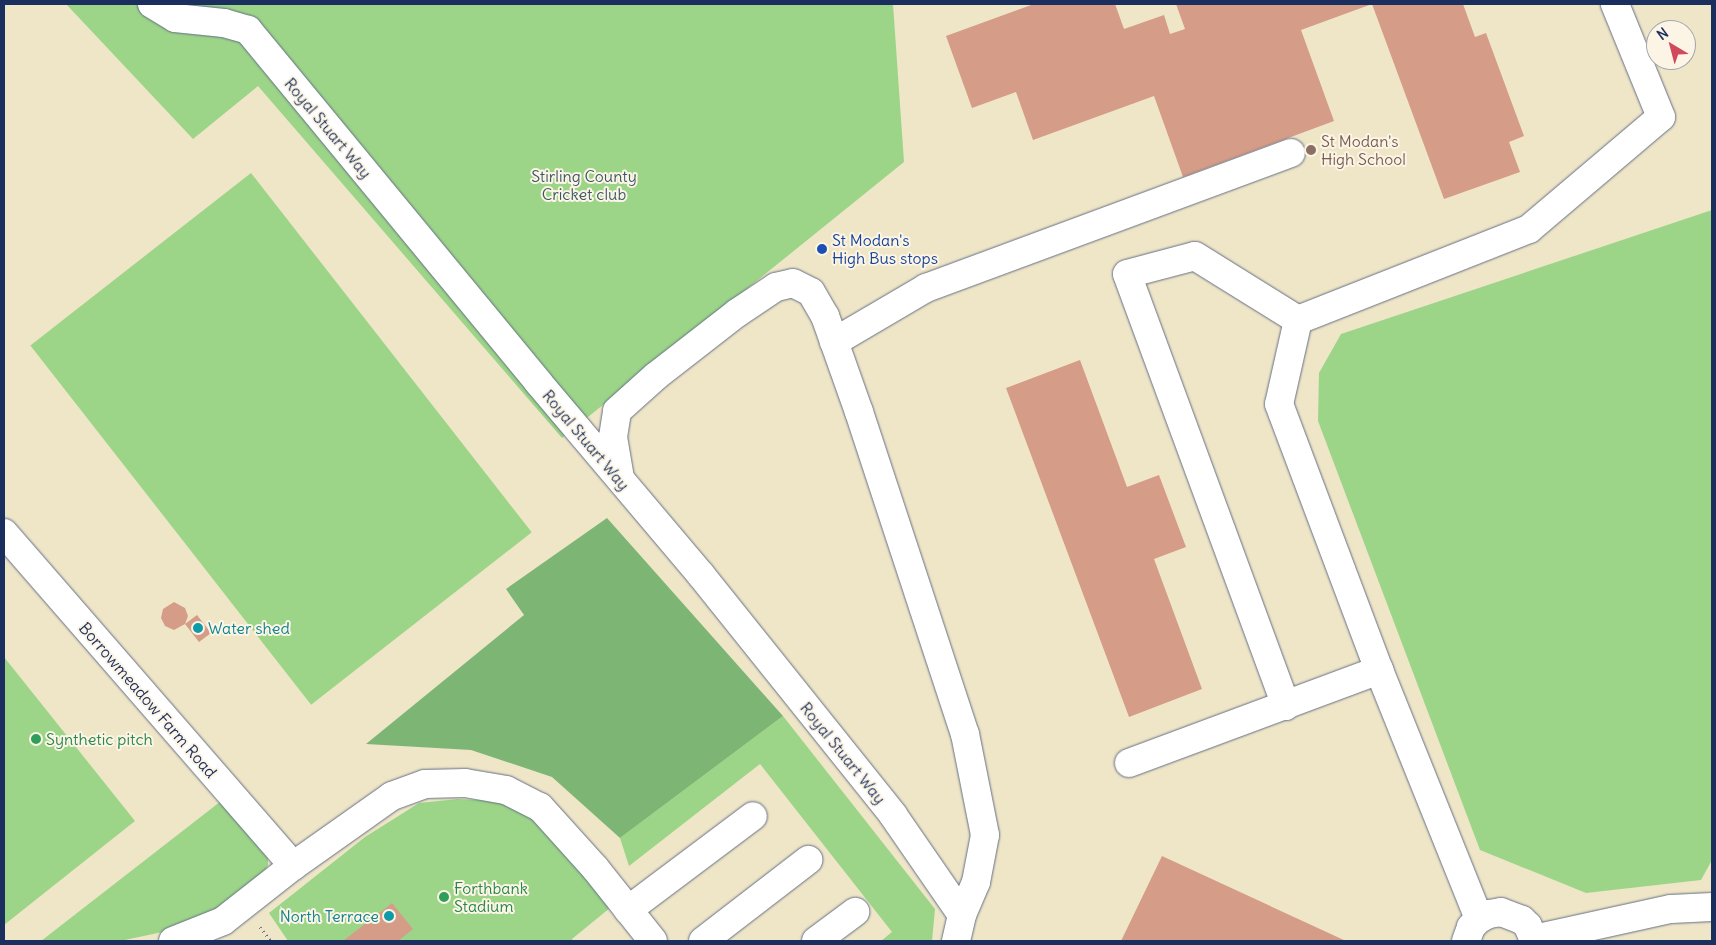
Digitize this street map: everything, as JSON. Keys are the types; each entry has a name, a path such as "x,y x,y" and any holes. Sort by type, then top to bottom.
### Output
{"street":[{"name":"Royal Stuart Way","path":"152,4 174,18 224,23 248,30 620,480 701,575 893,815 962,915"},
{"path":"1298,320 1530,229 1661,117 1615,4"},
{"path":"834,342 926,288 1291,153"},
{"path":"1286,706 1127,274 1195,256 1298,320"},
{"path":"620,480 613,437 617,411 656,376 737,313 776,287 793,283 811,292 825,316 965,734 985,835 976,882 962,915 956,941"},
{"path":"1298,320 1279,404 1379,670 1472,930 1489,914 1501,912 1511,914 1528,926 1534,940 1671,908 1712,907"},
{"name":"Borrowmeadow Farm Road","path":"4,533 293,866"},
{"path":"1130,763 1379,670"},
{"path":"172,941 223,921 293,866 392,796 425,784 465,783 506,790 540,807 595,868 653,941"},
{"path":"628,910 753,816"},
{"path":"703,941 808,860"},
{"path":"816,941 855,912"}],"green space":[{"name":"Stirling County Cricket club","path":"66,4 893,4 904,162 562,438 258,86 193,139"},
{"path":"251,173 532,532 311,705 30,345"},
{"path":"1712,210 1712,860 1701,880 1586,893 1480,850 1318,421 1319,373 1341,334"},
{"path":"607,518 783,716 620,838 552,777 471,750 366,744 524,615 506,589"},
{"name":"Synthetic pitch","path":"4,657 135,821 4,925"},
{"path":"783,716 935,909 932,941 881,941 892,932 760,764 629,866 620,838"},
{"path":"225,798 268,851 268,865 258,885 216,914 172,930 120,941 41,941"},
{"path":"458,799 498,801 539,814 616,903 572,939 573,941 288,941 269,913 365,837 419,803"}],"building":[{"path":"1034,4 1115,4 1124,29 1164,15 1170,34 1185,29 1176,4 1372,4 1301,30 1334,121 1183,177 1154,96 1033,140 1016,92 972,108 946,36"},
{"path":"1372,4 1463,4 1475,37 1486,33 1524,136 1509,142 1520,172 1444,199"},
{"path":"1080,360 1127,487 1159,475 1186,547 1154,559 1202,689 1129,717 1006,388"},
{"path":"174,602 185,608 188,616 185,624 174,630 165,626 161,618 163,609"},
{"name":"Water shed","path":"197,615 211,633 199,642 185,624"},
{"path":"1162,856 1346,941 1121,941"},
{"name":"North Terrace","path":"392,903 413,929 398,941 343,941"}],"place":[{"name":"St Modan's High School","path":"1311,150"},
{"name":"St Modan's High Bus stops","path":"822,249"},
{"name":"Water shed","path":"198,628"},
{"name":"Synthetic pitch","path":"36,739"},
{"name":"Forthbank Stadium","path":"444,897"},
{"name":"North Terrace","path":"389,916"}]}
